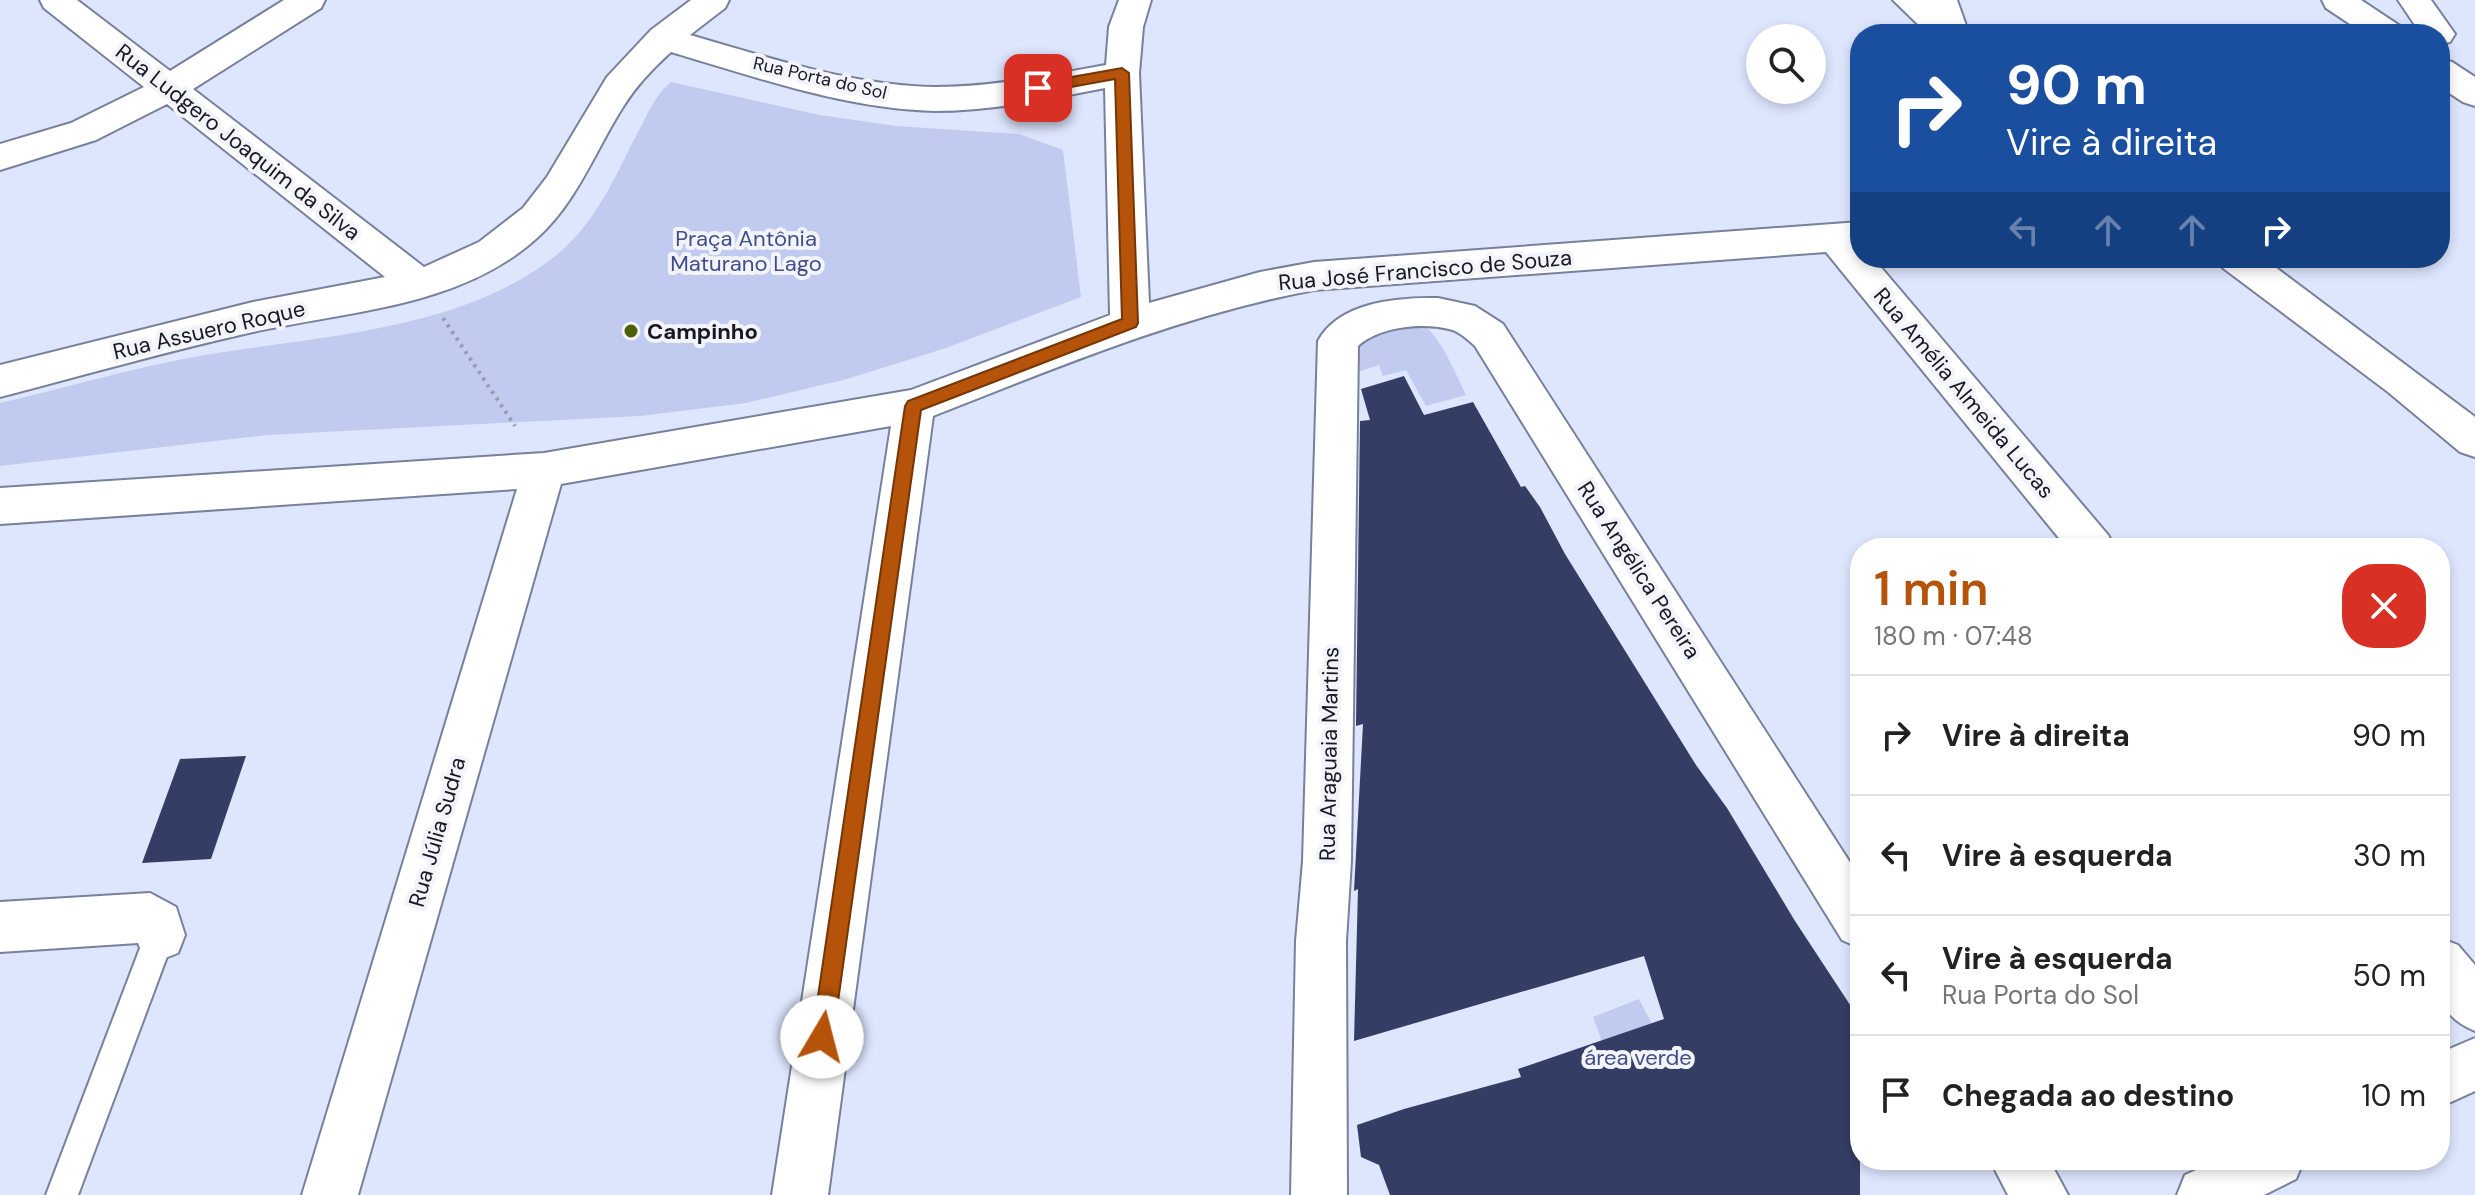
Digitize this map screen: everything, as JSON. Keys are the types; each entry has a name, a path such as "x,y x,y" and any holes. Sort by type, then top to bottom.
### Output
{"street":[{"name":"Rua Ludgero Joaquim da Silva","path":"56,0 420,284"},
{"path":"0,157 108,122 170,88 309,0"},
{"name":"Rua Assuero Roque","path":"0,381 254,317 420,284 486,258 524,229 560,190 609,102 632,68 663,38 713,0"},
{"path":"1130,323 1122,73 1126,27 1135,0"},
{"path":"1909,0 1939,24"},
{"path":"1941,0 1948,24"},
{"path":"2338,0 2373,24"},
{"path":"2414,0 2430,24"},
{"name":"Rua Porta do Sol","path":"663,38 844,87 908,97 964,98 1010,93 1122,73"},
{"path":"2450,77 2475,94"},
{"name":"Rua José Francisco de Souza","path":"914,406 1130,323 1260,286 1314,276 1847,237"},
{"name":"Rua Amélia Almeida Lucas","path":"1872,268 2085,538"},
{"path":"2249,268 2475,440"},
{"name":"Rua Angélica Pereira","path":"1358,323 1387,316 1451,314 1471,320 1489,335 1850,907"},
{"name":"Rua Araguaia Martins","path":"1319,1195 1321,941 1327,861 1338,341 1358,323"},
{"path":"0,506 544,470 914,406 800,1195"},
{"name":"Rua Júlia Sudra","path":"330,1195 544,470"},
{"path":"0,927 150,918 158,924 160,935"},
{"path":"2450,975 2475,1005"},
{"path":"2024,1170 2040,1195"},
{"path":"2205,1195 2256,1170"}],"lane":[{"path":"62,1195 160,935"}],"path":[{"path":"420,284 544,470"}],"green space":[{"name":"Praça Antônia Maturano Lago","path":"671,82 820,115 896,126 1019,134 1063,150 1081,297 946,348 847,379 746,403 640,416 266,435 0,466 0,403 183,359 376,329 471,303 515,283 569,244 593,215 652,105"},
{"path":"1422,323 1442,347 1466,395 1426,406 1406,370 1383,376 1379,365 1360,371 1356,346 1365,332"},
{"name":"área verde","path":"1639,999 1677,1071 1622,1097 1593,1017"}],"building":[{"path":"1404,376 1424,415 1473,402 1521,487 1525,486 1540,507 1565,554 1696,765 1727,808 1850,1005 1850,1170 1860,1170 1860,1195 1390,1195 1379,1165 1361,1157 1357,1125 1521,1077 1518,1069 1664,1019 1644,956 1354,1041 1358,889 1354,891 1363,724 1356,726 1360,421 1370,420 1361,389"},
{"path":"246,756 211,859 142,863 180,759"}],"place":[{"name":"Campinho","path":"631,331"}],"route":[{"path":"822,1037 914,406 1130,323 1122,73 1038,88"}]}
